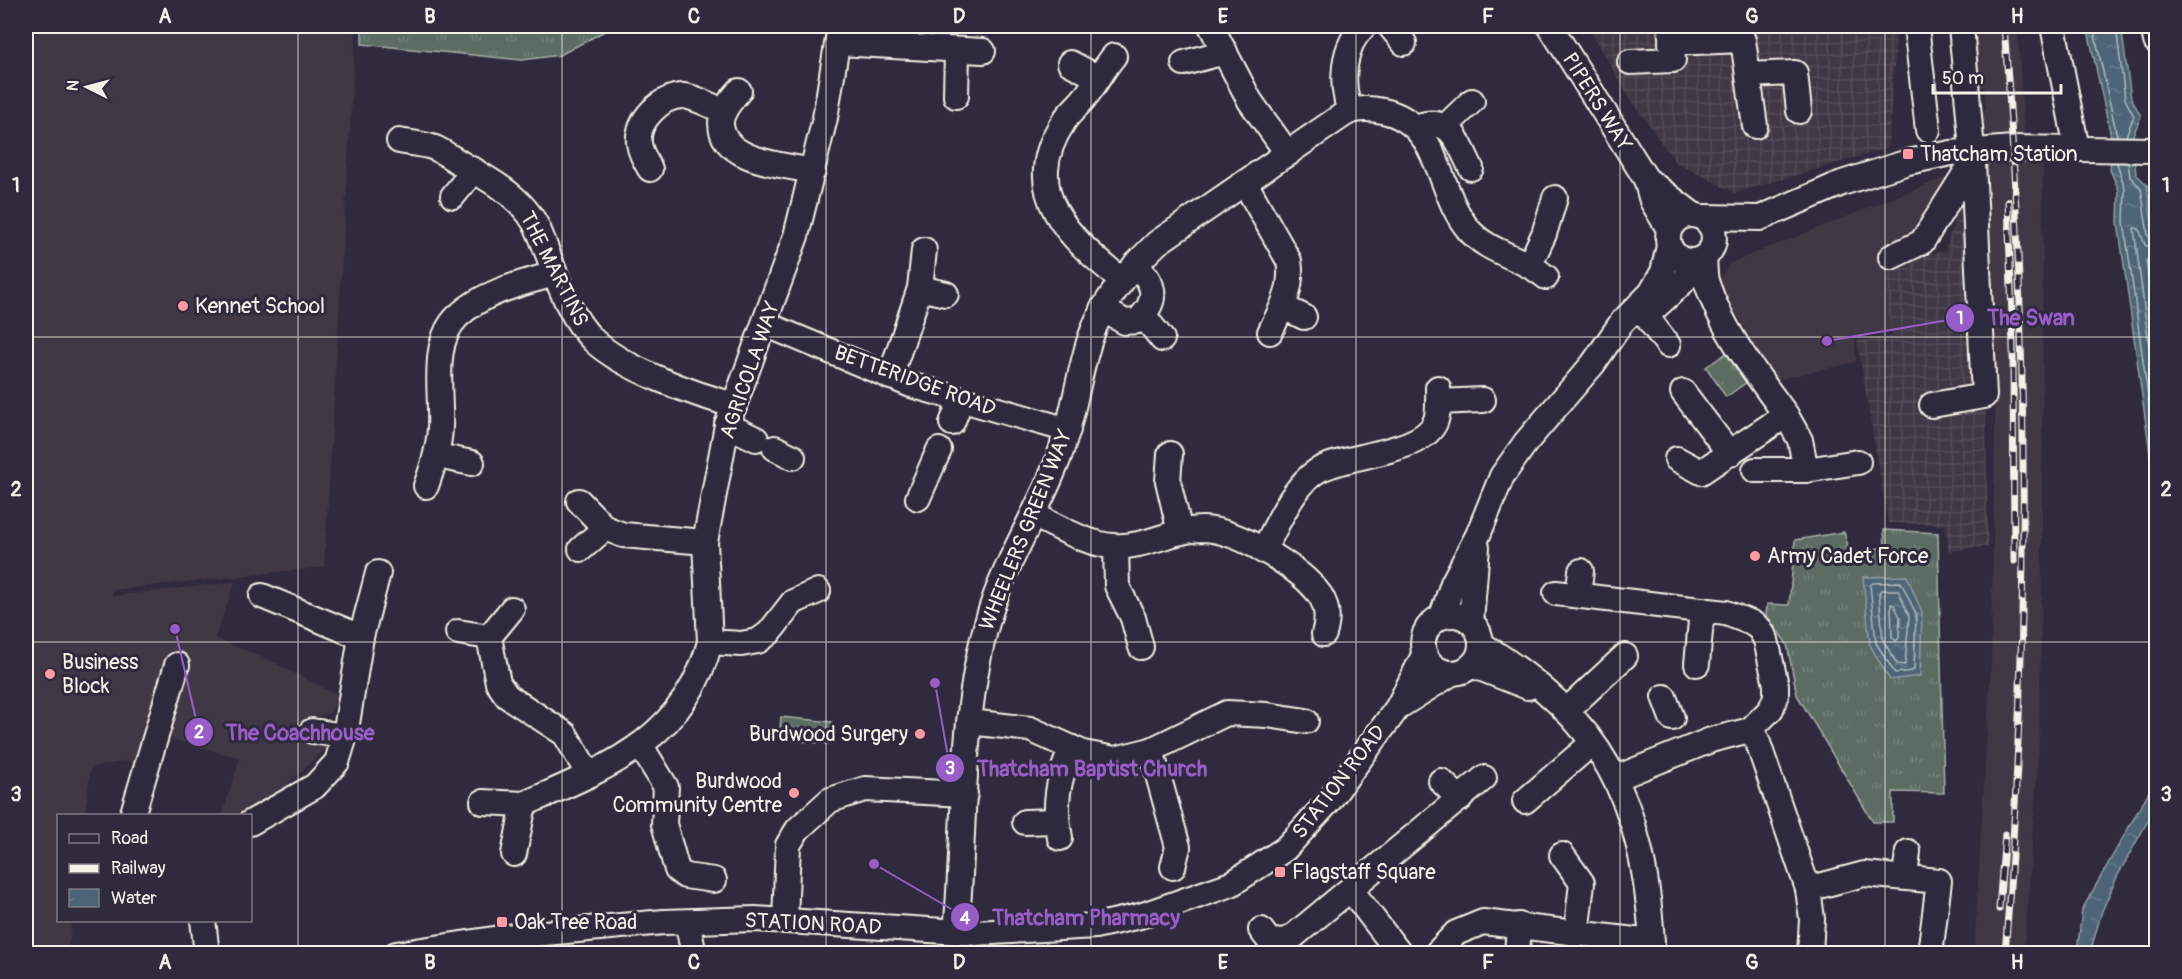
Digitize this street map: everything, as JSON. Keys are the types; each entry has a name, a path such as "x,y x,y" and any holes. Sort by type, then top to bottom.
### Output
{"street":[{"path":"1364,26 1353,40 1344,74 1343,86 1350,111 1368,109 1388,112 1416,127 1430,144 1446,190 1469,230 1498,252 1538,270 1544,234 1555,198"},
{"path":"1918,26 1916,26 1928,130"},
{"path":"1932,405 1984,396 1972,156 1961,26"},
{"path":"2053,26 2083,148"},
{"path":"2153,26 2157,41"},
{"name":"PIPERS WAY","path":"1556,28 1649,190 1669,238"},
{"path":"839,34 957,51 983,51"},
{"name":"AGRICOLA WAY","path":"483,802 524,804 589,775 641,746 672,719 688,696 706,658 710,642 705,542 731,415 796,236 813,171 839,34"},
{"path":"1184,63 1222,34 1250,101 1288,154"},
{"path":"1630,62 1671,43 1743,40 1755,126"},
{"path":"956,96 957,51"},
{"path":"1102,309 1125,322 1132,323 1143,315 1151,297 1152,284 1149,277 1129,273 1067,231 1053,206 1047,182 1050,154 1059,130 1114,56"},
{"path":"1070,63 1097,77"},
{"path":"1748,75 1795,73 1798,111"},
{"path":"739,90 724,111 720,122 723,132 735,149 757,160 813,171"},
{"path":"650,169 639,140 643,124 651,112 665,101 684,96 724,111"},
{"path":"1446,126 1472,100"},
{"name":"WHEELERS GREEN WAY","path":"956,932 970,722 975,677 989,615 1009,564 1057,463 1068,430 1090,339 1102,309 1129,273 1157,243 1350,111"},
{"path":"1416,127 1436,122 1446,126 1466,158 1435,160"},
{"name":"THE MARTINS","path":"399,141 434,148 507,191 528,210 541,233 555,274 579,323 595,342 616,356 659,378 703,397 775,448"},
{"path":"1805,463 1800,440 1726,325 1706,283 1706,244 1678,218 1669,238 1678,257 1684,260 1706,244 1760,218 1869,174 1933,156 1972,156 2083,148 2157,150"},
{"path":"1891,257 1922,242 1972,156"},
{"path":"453,196 474,170"},
{"path":"1245,183 1288,261 1293,312 1270,332"},
{"path":"1622,322 1649,266 1649,190"},
{"name":"PIPERS WAY","path":"1649,190 1706,244"},
{"name":"STATION ROAD","path":"396,954 443,950 559,931 687,922 784,921 956,932 1037,931 1108,925 1231,884 1268,862 1307,827 1398,707 1424,655 1423,636 1434,621 1442,616 1453,583 1478,535 1495,491 1513,459 1593,364 1622,322 1651,293 1663,272 1669,238"},
{"name":"STATION ROAD","path":"1593,364 1682,283 1706,244"},
{"path":"890,377 920,288 924,250"},
{"path":"426,486 436,456 440,429 440,357 446,334 457,317 510,287 555,274"},
{"path":"920,288 946,294"},
{"path":"1143,315 1162,339"},
{"path":"1646,316 1668,345"},
{"name":"BETTERIDGE ROAD","path":"765,324 890,377 1068,430"},
{"path":"1683,392 1730,454"},
{"path":"1263,550 1297,493 1311,477 1326,467 1419,439 1428,434 1436,420 1438,395 1483,400"},
{"path":"952,423 962,400"},
{"path":"1677,459 1701,472 1786,415"},
{"path":"918,498 939,450"},
{"path":"1170,454 1168,481 1180,532"},
{"path":"436,456 472,463"},
{"path":"1755,470 1805,463 1858,462"},
{"path":"579,501 605,528 623,534 705,542"},
{"path":"1033,515 1094,542 1116,547 1180,532 1215,530 1263,550 1330,595 1324,634"},
{"path":"581,549 605,528"},
{"name":"STATION ROAD","path":"1398,707 1468,661 1476,628 1471,622 1478,535"},
{"path":"1116,547 1117,586 1133,618 1141,647"},
{"path":"252,822 315,786 337,762 345,735 361,637 378,573"},
{"path":"1572,586 1726,613 1752,623 1760,629 1766,640 1773,665 1776,696 1771,709 1750,730 1675,725 1616,778"},
{"path":"710,642 741,644 758,641 769,633 789,597 818,591"},
{"path":"262,596 361,637"},
{"path":"489,637 512,609"},
{"path":"1696,664 1702,610"},
{"path":"1442,616 1462,617 1471,622"},
{"path":"458,632 489,637"},
{"path":"489,637 498,683 507,696 565,734 589,775"},
{"path":"1424,655 1438,670 1468,661 1520,668 1566,711 1593,743 1616,778 1629,805 1639,840 1649,898 1651,948 1519,925 1483,922 1456,933 1436,954"},
{"path":"1566,711 1625,656"},
{"path":"133,814 177,665"},
{"path":"970,722 1030,729 1093,757 1115,759 1151,750 1227,713 1270,704 1306,721"},
{"path":"1750,730 1763,756 1808,889 1812,918 1810,954"},
{"path":"312,731 345,735"},
{"path":"641,746 666,787 655,823 677,870 685,876 714,880"},
{"path":"1025,822 1058,830 1058,782 1072,748"},
{"path":"1151,750 1181,854"},
{"path":"1525,801 1583,751"},
{"path":"1261,930 1271,943 1283,942 1351,890 1393,852 1484,778"},
{"path":"1441,781 1460,799"},
{"path":"784,921 788,845 798,829 830,800 864,789 965,794"},
{"path":"514,854 524,804"},
{"path":"1905,877 1908,852"},
{"path":"1562,855 1582,883 1575,934"},
{"path":"1808,889 1864,874 1939,881 1930,954"},
{"path":"1351,890 1400,954"},
{"path":"203,922 207,954"},
{"path":"687,922 694,954"},
{"path":"1517,954 1519,925"}],"shaded area":[{"name":"Kennet School","path":"32,26 356,26 324,567 113,590 112,596 235,582 215,638 267,659 339,696 331,713 307,718 302,727 306,737 328,747 272,798 248,814 222,814 240,758 171,739 158,774 127,761 91,767 85,814 57,814 57,922 72,922 68,953 26,954 26,45"},
{"path":"1587,26 1897,26 1888,148 1735,193 1675,162 1626,92"},
{"path":"1974,26 2022,26 2023,35 2018,36 2026,160 2043,161 2039,745 2024,953 1974,953 1991,661 1995,419 1984,164 1997,163 1995,136 1986,134 1983,125 1982,111 1986,109 1984,87 1977,87 1972,33 1975,33"},
{"path":"1973,161 1982,175 1988,547 1948,551 1946,525 1888,523 1857,341 1892,336 1883,262 1945,251"},
{"path":"1951,175 1895,330 1855,338 1856,362 1775,380 1718,283 1730,263"}],"green space":[{"path":"362,26 614,26 560,55 522,60 362,44"},
{"path":"1727,353 1747,382 1726,397 1706,367"},
{"path":"1884,530 1938,533 1944,793 1893,792 1893,822 1873,822 1797,695 1787,644 1766,615 1767,604 1789,605 1795,540 1844,532 1850,553 1885,547"},
{"path":"781,717 832,722 830,744 779,739"}],"water":[{"path":"2087,26 2121,26 2131,98 2141,116 2132,138 2136,174 2147,185 2156,254 2156,497 2118,222 2119,190 2110,170 2112,141"},
{"path":"1907,576 1922,613 1920,676 1890,680 1870,645 1863,577"},
{"path":"2156,779 2156,806 2117,877 2102,911 2090,953 2077,953 2082,910"}],"railway":[{"path":"2004,26 2018,258 2023,490 2019,722 2005,954"},
{"path":"2008,201 2013,347 2014,561"},
{"path":"1999,909 2005,834"}],"place":[{"name":"Thatcham Station","path":"1908,154"},
{"name":"Kennet School","path":"183,306"},
{"name":"The Swan","path":"1827,341"},
{"name":"Army Cadet Force","path":"1755,556"},
{"name":"The Coachhouse","path":"175,629"},
{"name":"Business Block","path":"50,674"},
{"name":"Thatcham Baptist Church","path":"935,683"},
{"name":"Burdwood Surgery","path":"920,734"},
{"name":"Burdwood Community Centre","path":"794,793"},
{"name":"Thatcham Pharmacy","path":"874,864"},
{"name":"Flagstaff Square","path":"1280,872"},
{"name":"Oak Tree Road","path":"502,922"}]}
